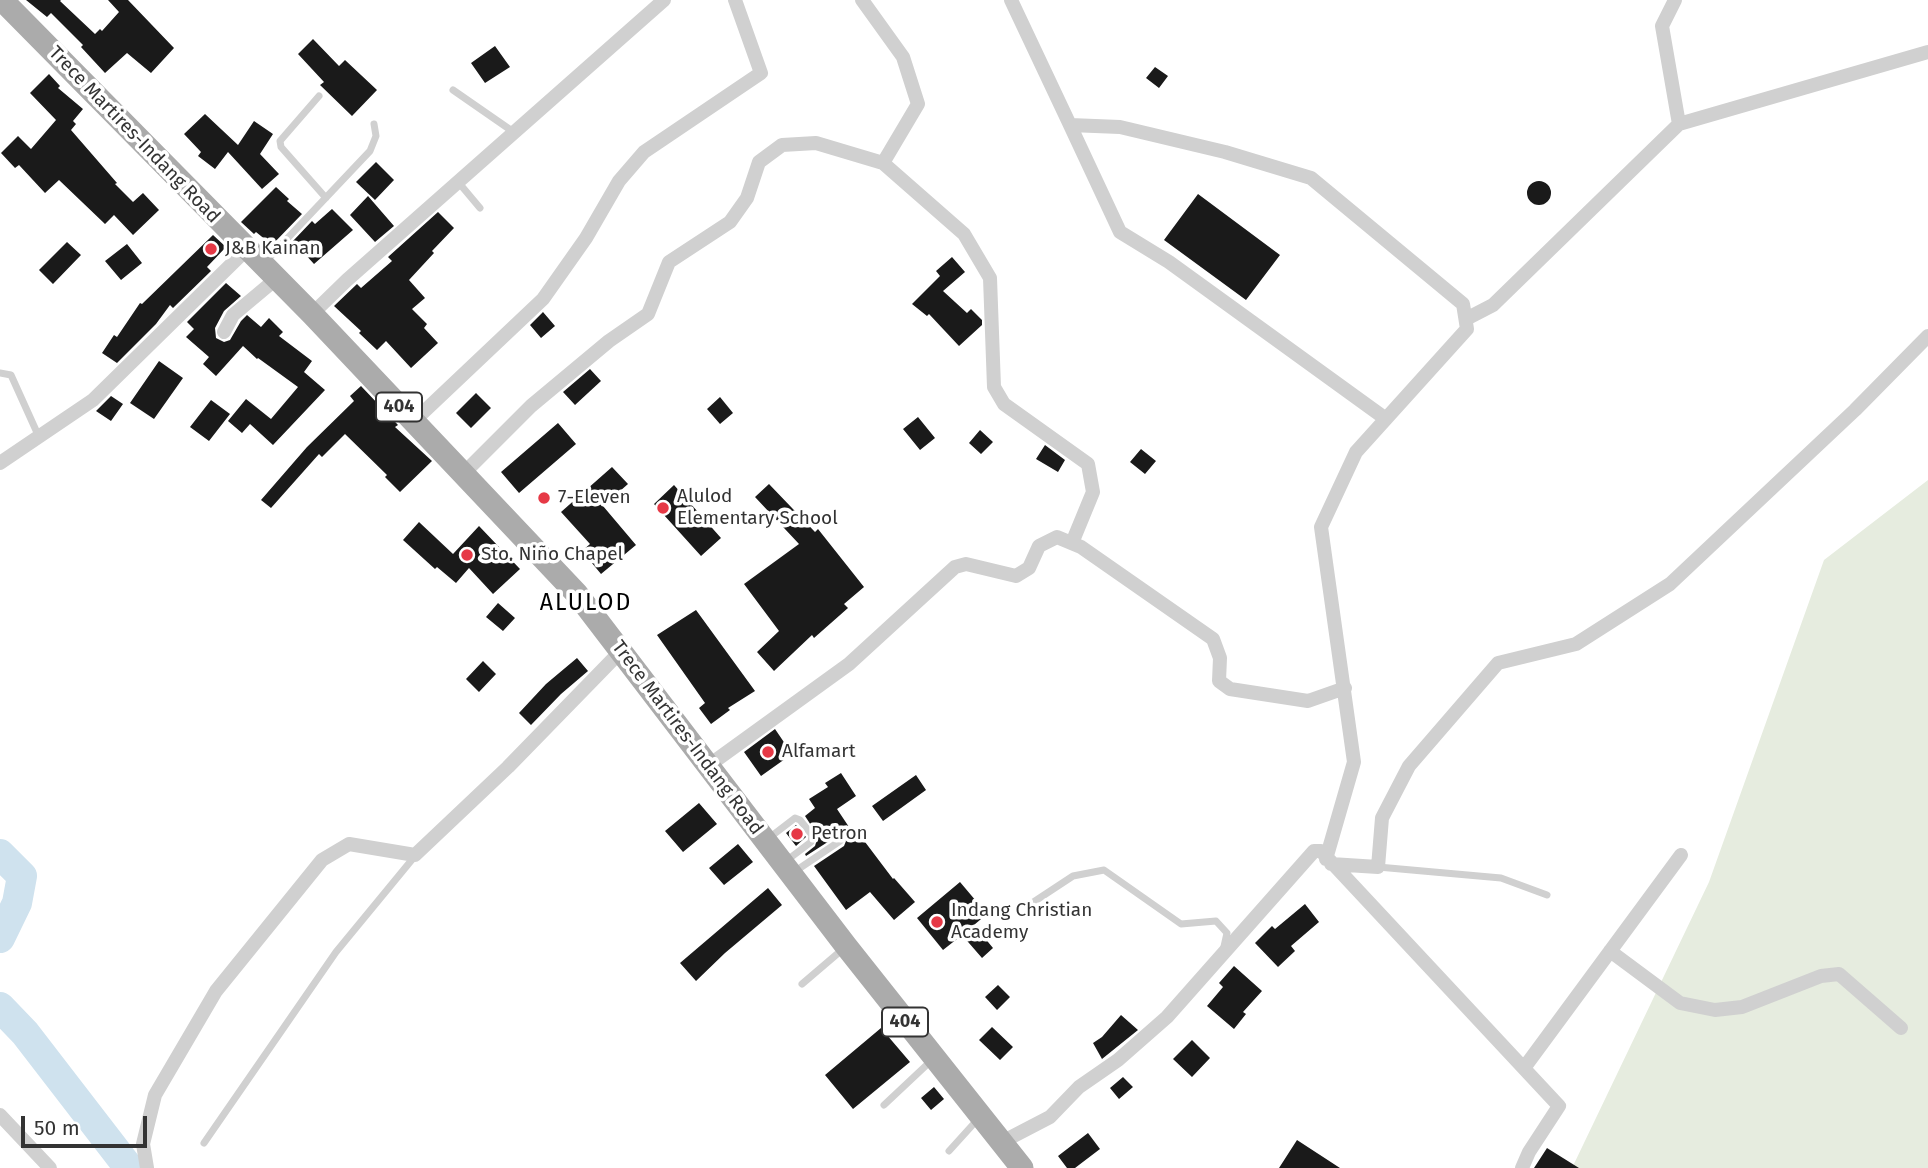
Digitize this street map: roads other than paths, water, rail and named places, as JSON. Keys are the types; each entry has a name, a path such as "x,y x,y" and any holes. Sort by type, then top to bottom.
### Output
{"main road":[{"name":"Trece Martires-Indang Road","path":"2,0 312,314 577,594 1016,1166"}],"street":[{"path":"312,314 663,0"},
{"path":"413,422 543,299 586,238 619,181 644,152 761,72 735,0"},
{"path":"862,0 903,57 918,104 883,163"},
{"path":"1011,0 1120,232 1169,262 1386,419"},
{"path":"1675,0 1662,26 1679,124"},
{"path":"1466,319 1493,305 1679,124 1928,52"},
{"path":"1070,125 1120,127 1224,152 1311,178 1463,304 1467,329 1356,452 1321,527 1354,762 1329,861"},
{"path":"463,474 531,406 609,341 648,314 669,262 730,222 747,198 759,162 782,145 816,143 883,163 964,234 990,278 994,387 1004,404 1088,464 1093,492 1072,543"},
{"path":"224,332 262,265"},
{"path":"0,463 93,400 262,265"},
{"path":"1329,861 1378,867 1381,818 1409,766 1498,663 1576,644 1670,584 1928,336"},
{"path":"708,766 849,664 955,568 966,565 1016,576 1029,568 1039,546 1057,537 1081,547 1213,639 1220,658 1219,681 1230,689 1308,701 1345,688"},
{"path":"147,1168 143,1144 155,1095 216,991 322,860 349,844 415,855 508,767 621,651"},
{"path":"1000,1143 1050,1117 1079,1087 1118,1060 1167,1017 1314,851 1321,851 1559,1106 1529,1152 1522,1168"},
{"path":"1524,1068 1681,855"},
{"path":"1610,951 1680,1003 1715,1010 1742,1007 1821,976 1839,974 1901,1027"},
{"path":"0,1115 50,1168"}],"lane":[{"path":"453,90 515,133"},
{"path":"319,96 280,141 281,147 326,198"},
{"path":"262,265 370,151 376,136 374,124"},
{"path":"459,183 480,208"},
{"path":"0,373 11,375 39,437"},
{"path":"766,841 795,818 813,835 811,842 787,869"},
{"path":"787,869 840,841"},
{"path":"205,1143 336,952 415,855"},
{"path":"1378,867 1501,878 1547,895"},
{"path":"1032,903 1073,876 1104,870 1181,924 1216,921 1227,933 1222,955"},
{"path":"802,984 846,946"},
{"path":"884,1105 934,1058"},
{"path":"948,1151 980,1116"}],"waterway":[{"path":"0,854 22,876 17,903 0,938"},
{"path":"0,1007 25,1033 129,1168"}],"place":[{"name":"J&B Kainan","path":"211,249"},
{"name":"7-Eleven","path":"544,498"},
{"name":"Alulod Elementary School","path":"663,508"},
{"name":"Sto. Niño Chapel","path":"467,555"},
{"name":"Alfamart","path":"768,752"},
{"name":"Petron","path":"797,834"},
{"name":"Indang Christian Academy","path":"937,922"}],"district":[{"name":"ALULOD","path":"586,604"}]}
